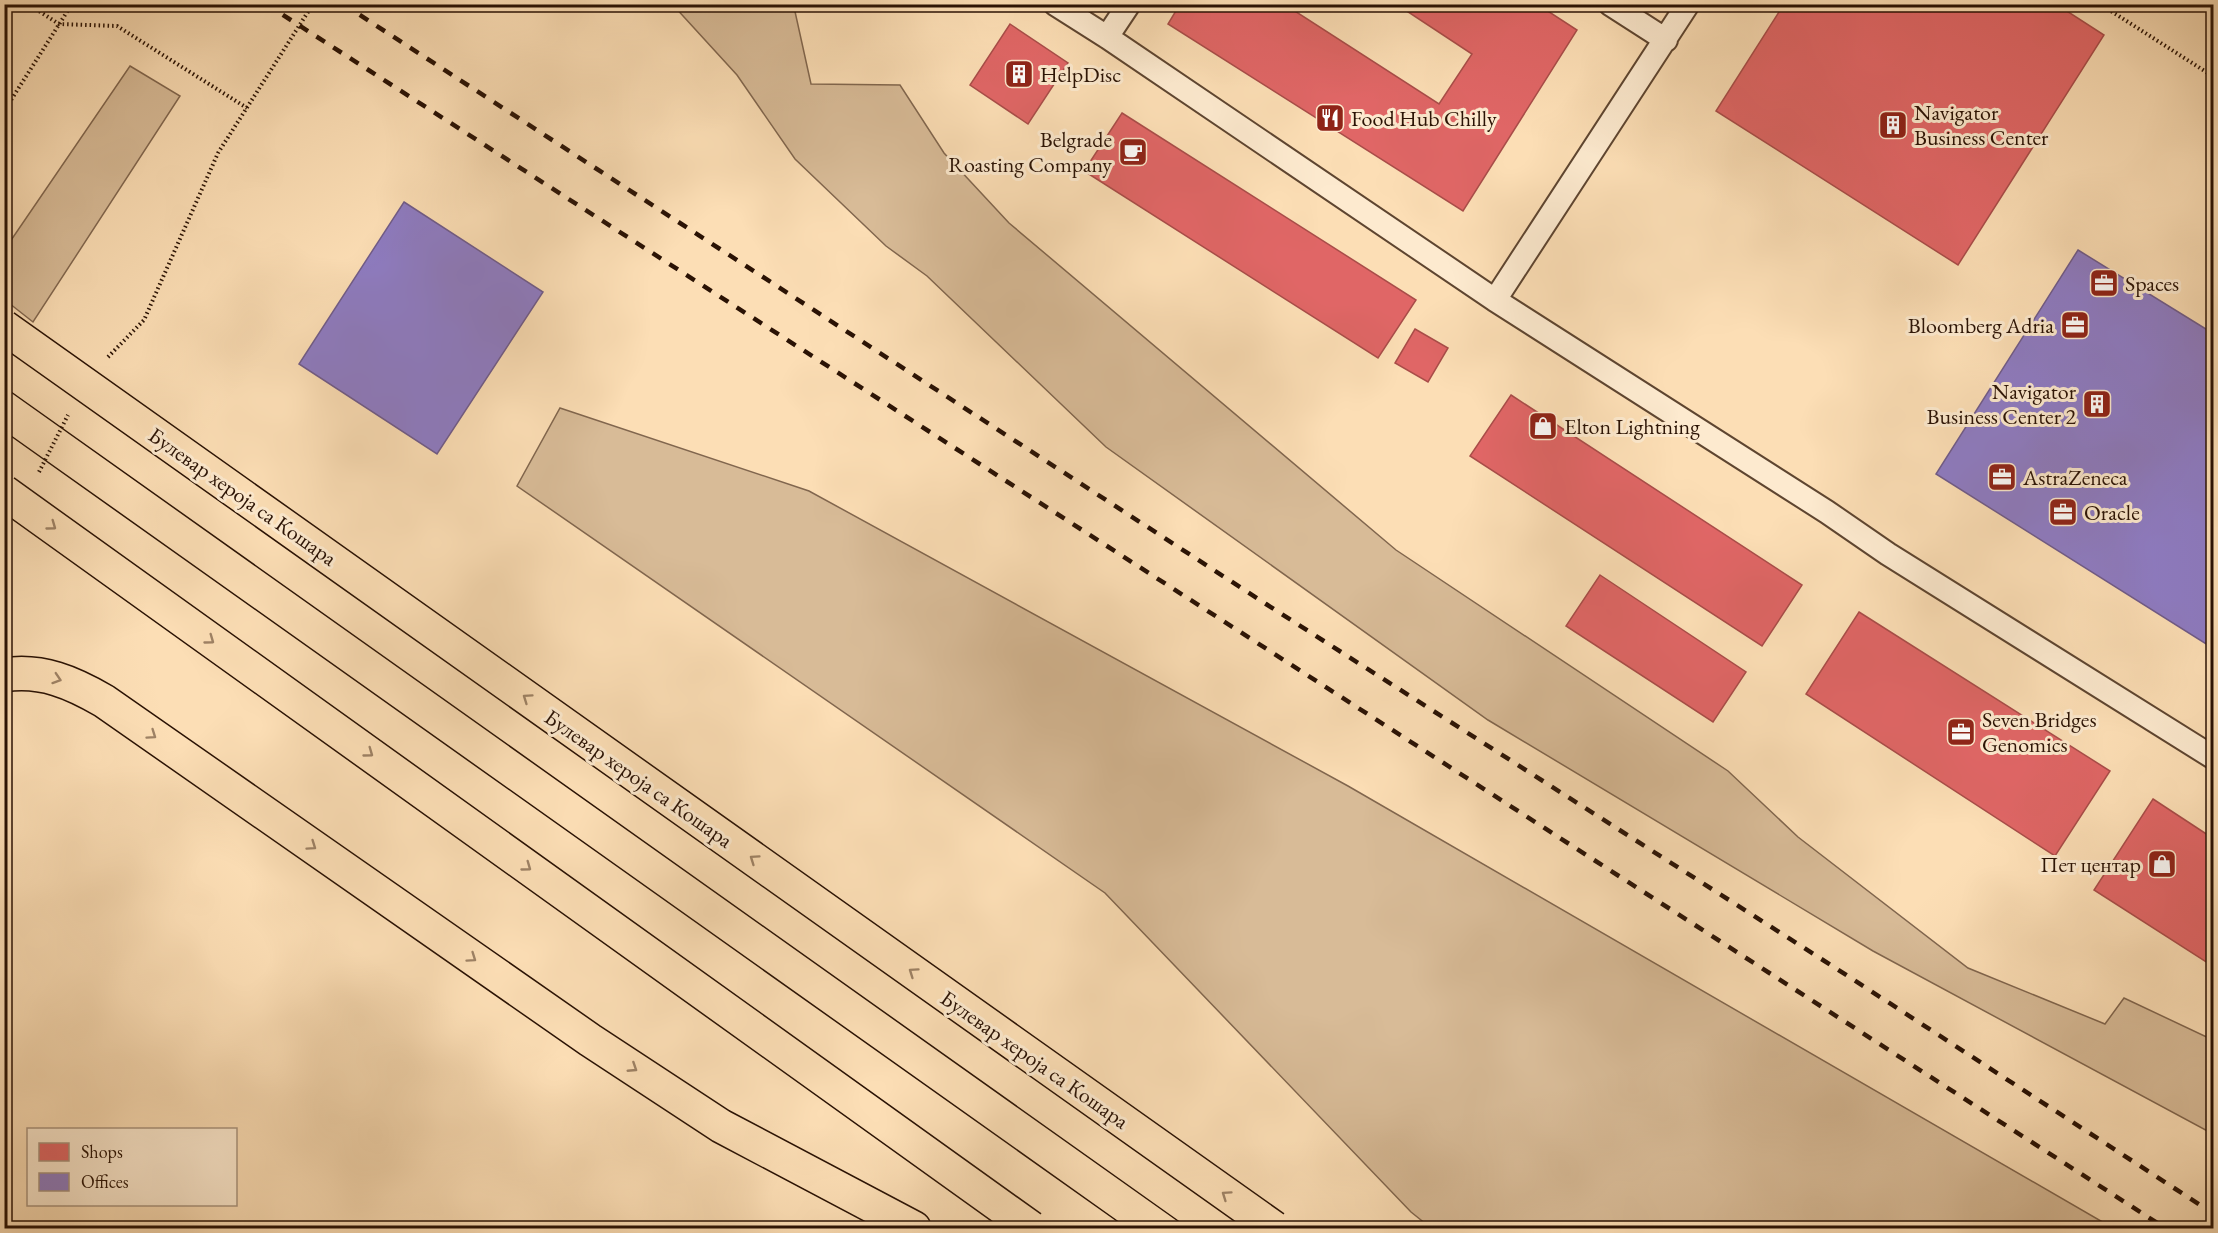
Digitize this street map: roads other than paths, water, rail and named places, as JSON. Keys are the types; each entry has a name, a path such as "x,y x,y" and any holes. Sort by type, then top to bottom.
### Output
{"main road":[{"name":"Булевар хероја са Кошара","path":"4,327 1274,1228"},
{"path":"4,492 1031,1228"},
{"path":"4,675 41,674 75,685 104,701 580,1034 721,1126 914,1228"}],"lane":[{"path":"1055,4 1495,300 1827,512 1888,554 2214,758"},
{"path":"1107,37 1129,4"},
{"path":"1610,4 1666,40"},
{"path":"1495,300 1689,4"}],"tram line":[{"path":"4,387 1188,1228"},
{"path":"4,431 1127,1228"}],"railway":[{"path":"266,4 2165,1228"},
{"path":"343,4 1266,604 1837,969 2214,1214"}],"place":[{"name":"HelpDisc","path":"1019,74"},
{"name":"Food Hub Chilly","path":"1330,118"},
{"name":"Navigator Business Center","path":"1893,125"},
{"name":"Belgrade Roasting Company","path":"1133,152"},
{"name":"Spaces","path":"2104,283"},
{"name":"Bloomberg Adria","path":"2075,325"},
{"name":"Navigator Business Center 2","path":"2097,404"},
{"name":"Elton Lightning","path":"1543,426"},
{"name":"AstraZeneca","path":"2002,477"},
{"name":"Oracle","path":"2063,512"},
{"name":"Seven Bridges Genomics","path":"1961,732"},
{"name":"Пет центар","path":"2162,864"}]}
